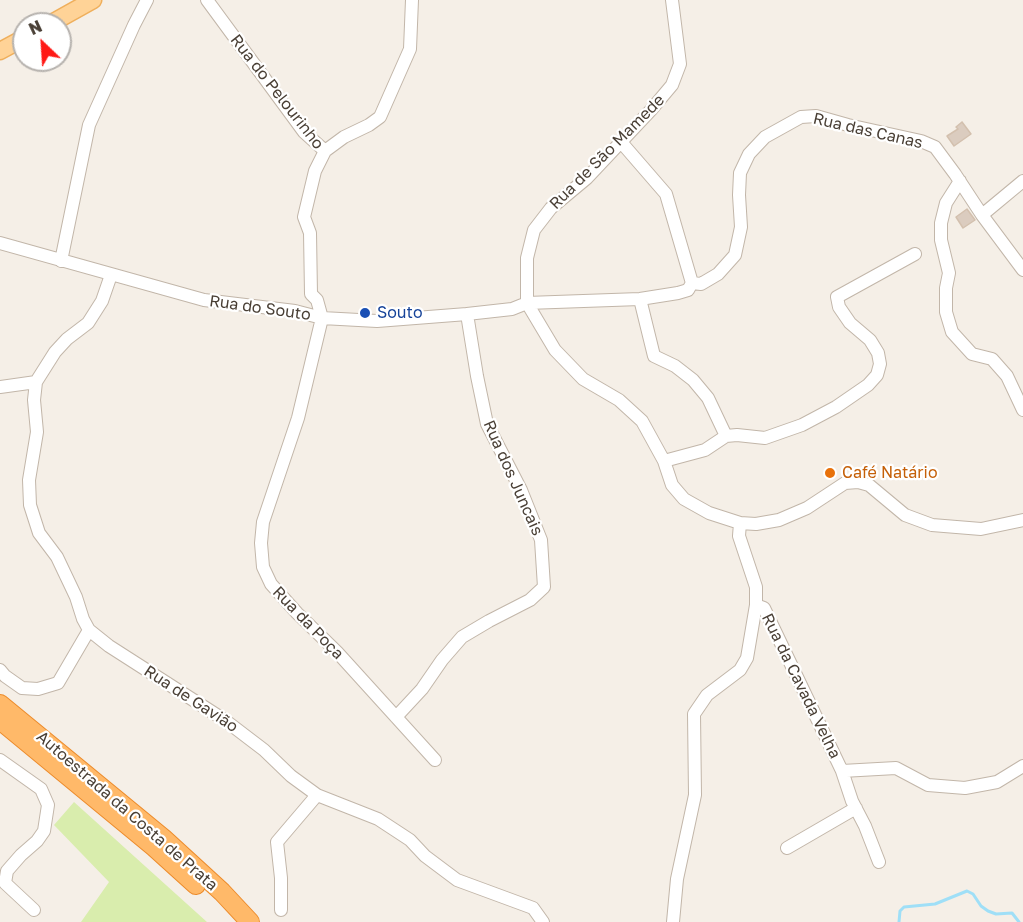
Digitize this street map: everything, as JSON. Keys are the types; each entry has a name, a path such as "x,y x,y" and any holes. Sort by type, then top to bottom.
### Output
{"highway":[{"name":"Autoestrada da Costa de Prata","path":"0,704 162,837 222,892 250,922"},
{"name":"Autoestrada da Costa de Prata","path":"0,720 154,847 212,900 232,922"}],"main road":[{"path":"72,12 93,0"}],"street":[{"path":"61,261 89,125 147,0"},
{"name":"Rua do Pelourinho","path":"207,0 304,132 325,151 315,171 304,217 310,233 312,294 317,300 322,318"},
{"path":"325,151 344,137 380,117 410,49 412,0"},
{"name":"Rua de São Mamede","path":"526,303 527,258 534,230 551,208 587,178 672,85 680,64 672,0"},
{"name":"Rua das Canas","path":"640,299 678,293 688,290 692,283 701,284 718,274 735,255 741,227 740,173 749,154 765,137 801,117 816,116 921,141 935,147 1023,270"},
{"path":"621,142 666,194 692,283"},
{"path":"960,181 946,203 940,223 941,240 949,273 946,312 952,332 972,354 992,359 1007,376 1023,410"},
{"path":"982,215 1023,181"},
{"name":"Rua do Souto","path":"0,243 204,300 295,311 322,318 377,321 512,309 526,303 640,299"},
{"path":"664,461 705,450 726,436 765,438 802,425 836,407 868,385 877,375 880,364 878,353 870,340 850,323 839,308 837,297 915,254"},
{"path":"0,670 22,687 38,689 58,683 89,630 57,557 39,533 30,505 28,480 37,432 34,400 36,382 55,352 67,339 88,323 102,301 111,275"},
{"path":"295,311 304,299 312,294"},
{"path":"640,299 654,357 675,366 693,380 708,398 726,436"},
{"path":"526,303 555,350 583,379 619,400 642,421 664,461 672,485 684,499 709,513 740,523 756,524 779,520 807,508 845,483 858,482 869,485 905,515 932,525 981,529 1023,520"},
{"name":"Rua dos Juncais","path":"396,717 422,689 442,660 462,637 530,600 544,587 541,540 521,490 487,424 467,314"},
{"name":"Rua da Poça","path":"322,318 298,418 263,522 261,543 263,567 270,584 337,652 435,760"},
{"path":"0,387 36,382"},
{"name":"Rua da Cavada Velha","path":"673,922 677,879 695,795 694,714 706,694 740,670 747,658 756,605 756,587 739,536 740,523"},
{"name":"Rua da Cavada Velha","path":"756,605 765,608 842,771 879,862"},
{"name":"Rua de Gavião","path":"89,630 226,721 316,795 378,819 410,840 425,856 457,880 533,908 543,922"},
{"path":"0,760 41,789 48,806 44,831 7,871 5,884 34,910"},
{"name":"Rua da Cavada Velha","path":"842,771 896,768 928,785 965,788 997,782 1023,766"},
{"path":"281,910 281,878 277,842 316,795"},
{"path":"787,848 856,808"}],"green space":[{"path":"74,802 207,922 81,922 109,882 54,825"}],"building":[{"path":"962,122 971,134 954,146 947,136 958,129 956,127"},
{"path":"967,209 975,220 963,228 956,217"}],"waterway":[{"path":"899,922 900,911 904,907 935,904 967,891 973,894 981,906 988,911 996,914 1012,913 1019,922"}],"place":[{"name":"Souto","path":"365,313"},
{"name":"Café Natário","path":"830,473"}]}
